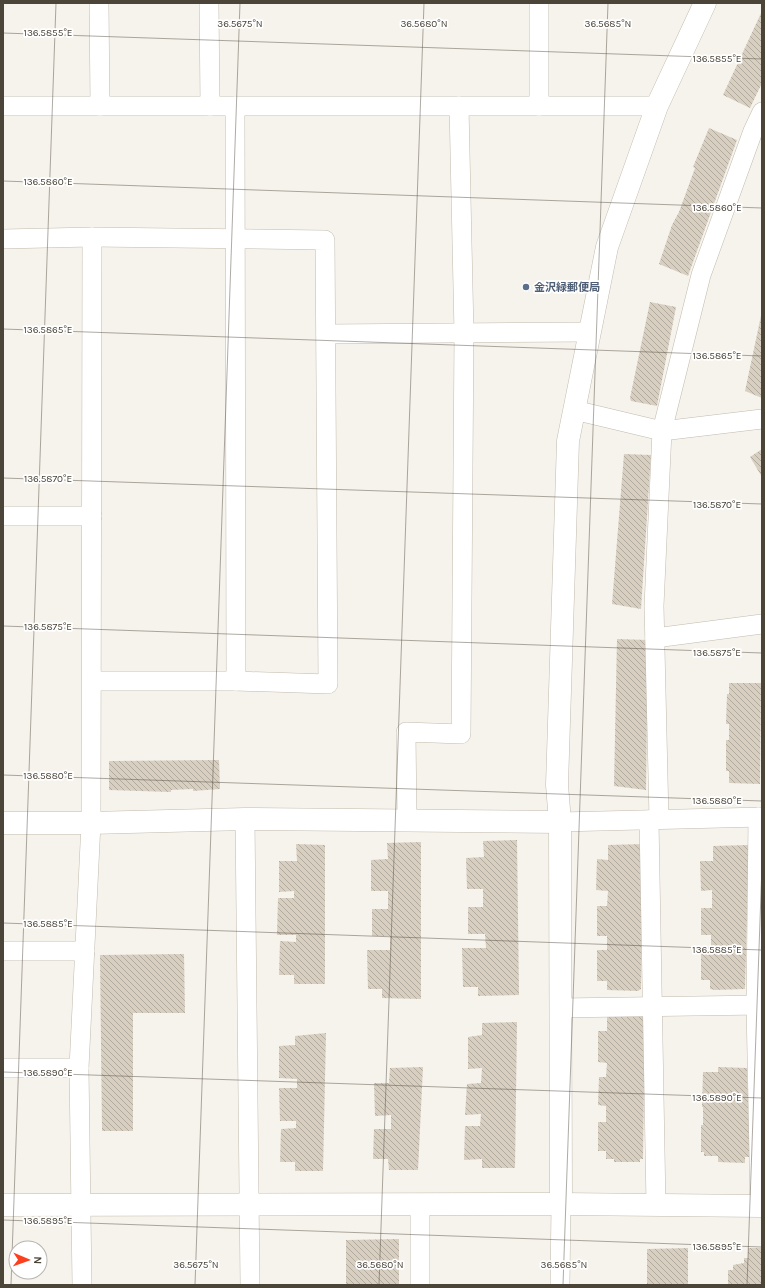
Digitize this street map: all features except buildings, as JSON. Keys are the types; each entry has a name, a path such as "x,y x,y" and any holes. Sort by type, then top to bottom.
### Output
{"street":[{"path":"99,3 100,106"},
{"path":"209,3 210,106"},
{"path":"539,3 539,106"},
{"path":"560,1285 560,822 557,785 568,441 607,247 657,106 705,3"},
{"path":"3,106 657,106"},
{"path":"235,106 236,681"},
{"path":"407,820 406,732 461,734 464,333 460,106"},
{"path":"656,1205 651,1007 655,638 662,431 701,275 753,131 762,112"},
{"path":"82,1285 79,1068 91,823 92,237"},
{"path":"3,239 92,237 325,240 328,684 236,681 92,681"},
{"path":"326,334 590,332"},
{"path":"574,410 662,431 762,419"},
{"path":"3,516 92,516"},
{"path":"655,638 762,624"},
{"path":"3,823 91,823 245,819 560,822 760,817 759,1005 761,1206 561,1204 3,1205"},
{"path":"245,819 250,1285"},
{"path":"3,951 85,951"},
{"path":"560,1008 759,1005"},
{"path":"3,1068 79,1068"},
{"path":"420,1204 420,1285"}],"place":[{"name":"金沢緑郵便局","path":"526,287"}]}
